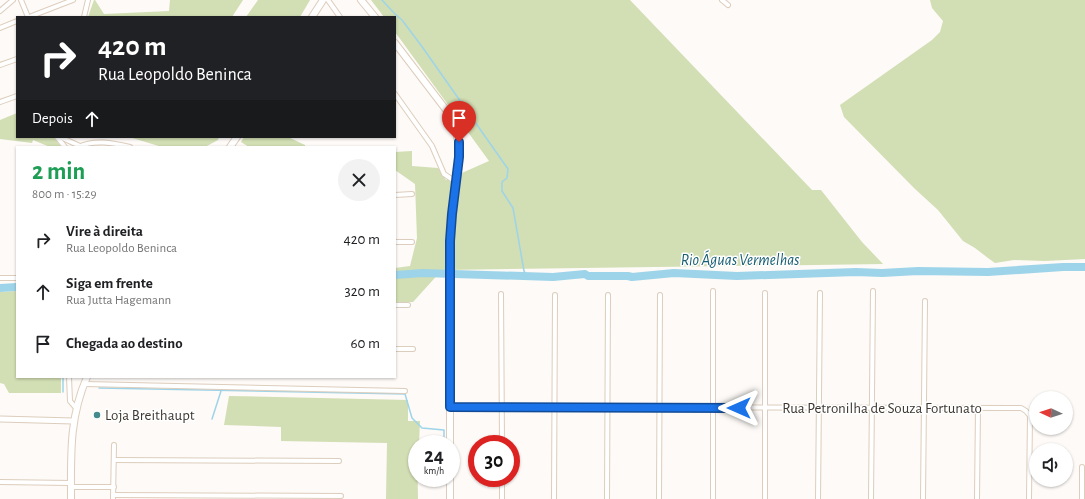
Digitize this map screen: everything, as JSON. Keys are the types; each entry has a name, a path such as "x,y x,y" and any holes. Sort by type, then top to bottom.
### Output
{"main road":[{"path":"313,16 323,0"},
{"path":"361,0 374,16"},
{"path":"396,44 445,107 454,122 458,134 459,149 450,226 450,435"},
{"path":"71,499 74,421 76,408 87,378"},
{"path":"450,487 450,499"}],"street":[{"path":"0,11 12,0"},
{"path":"21,0 28,16"},
{"path":"30,16 60,2 73,0"},
{"path":"84,16 88,0"},
{"path":"328,0 339,16"},
{"path":"722,0 728,5"},
{"path":"0,28 16,22"},
{"path":"0,65 16,59"},
{"path":"396,95 432,146 444,174 456,182"},
{"path":"0,102 16,96"},
{"path":"60,138 77,146"},
{"path":"81,146 99,142 126,146"},
{"path":"396,195 412,194"},
{"path":"396,242 412,242"},
{"path":"0,278 16,278"},
{"path":"713,290 713,499"},
{"path":"871,499 872,291"},
{"path":"765,499 766,293"},
{"path":"818,499 820,293"},
{"path":"502,294 502,435"},
{"path":"554,499 555,295"},
{"path":"607,499 608,295"},
{"path":"659,499 660,295"},
{"path":"923,499 925,301"},
{"path":"396,305 408,305"},
{"path":"396,349 413,349"},
{"path":"69,378 70,401 76,408"},
{"path":"84,384 405,391"},
{"name":"Rua Petronilha de Souza Fortunato","path":"450,407 1021,408 1030,416 1029,499"},
{"path":"977,499 978,408"},
{"path":"0,419 74,421"},
{"path":"114,445 114,497 341,496"},
{"path":"114,460 339,461"},
{"path":"1082,467 1082,499"},
{"path":"0,482 114,487"},
{"path":"502,487 502,499"}],"green space":[{"path":"94,0 104,14 169,11 170,0 243,0 233,16 88,16"},
{"path":"258,0 310,0 301,16 247,16"},
{"path":"371,0 630,0 812,190 821,190 862,242 883,264 442,270 413,302 396,302 396,268 410,266 417,238 415,184 396,171 396,152 412,151 412,166 438,168 446,180 489,161 396,33 396,16 383,16"},
{"path":"930,0 1085,0 1085,259 1045,261 1014,260 995,263 963,241 938,210 914,188 844,117 840,105 932,40 940,32 943,21 932,8"},
{"path":"16,113 16,138 55,138 60,146 48,146 33,140 32,143 0,139 0,120"},
{"path":"132,138 219,138 218,140 207,146 159,146"},
{"path":"243,138 290,138 305,146 247,146 241,142"},
{"path":"16,291 16,378 61,378 61,393 9,393 4,384 0,383 0,292"},
{"path":"229,396 408,400 408,421 420,421 419,435 408,435 408,487 418,487 418,499 386,499 387,443 281,441 281,427 224,425"}],"waterway":[{"path":"382,0 402,20 423,48 508,169 507,178 502,182 502,191 513,208 524,271 527,276"},
{"name":"Rio Águas Vermelhas","path":"396,275 423,273 553,277 585,274 588,276 632,277 674,273 737,276 918,271 988,272 1085,267"},
{"name":"Rio Águas Vermelhas","path":"0,288 16,287"},
{"path":"63,378 63,392"},
{"path":"99,388 405,394 412,418 422,428 444,430 444,435"},
{"path":"212,419 221,391"}],"place":[{"name":"Loja Breithaupt","path":"97,415"}],"route":[{"path":"459,142 459,157 450,226 450,407 739,408"}]}
